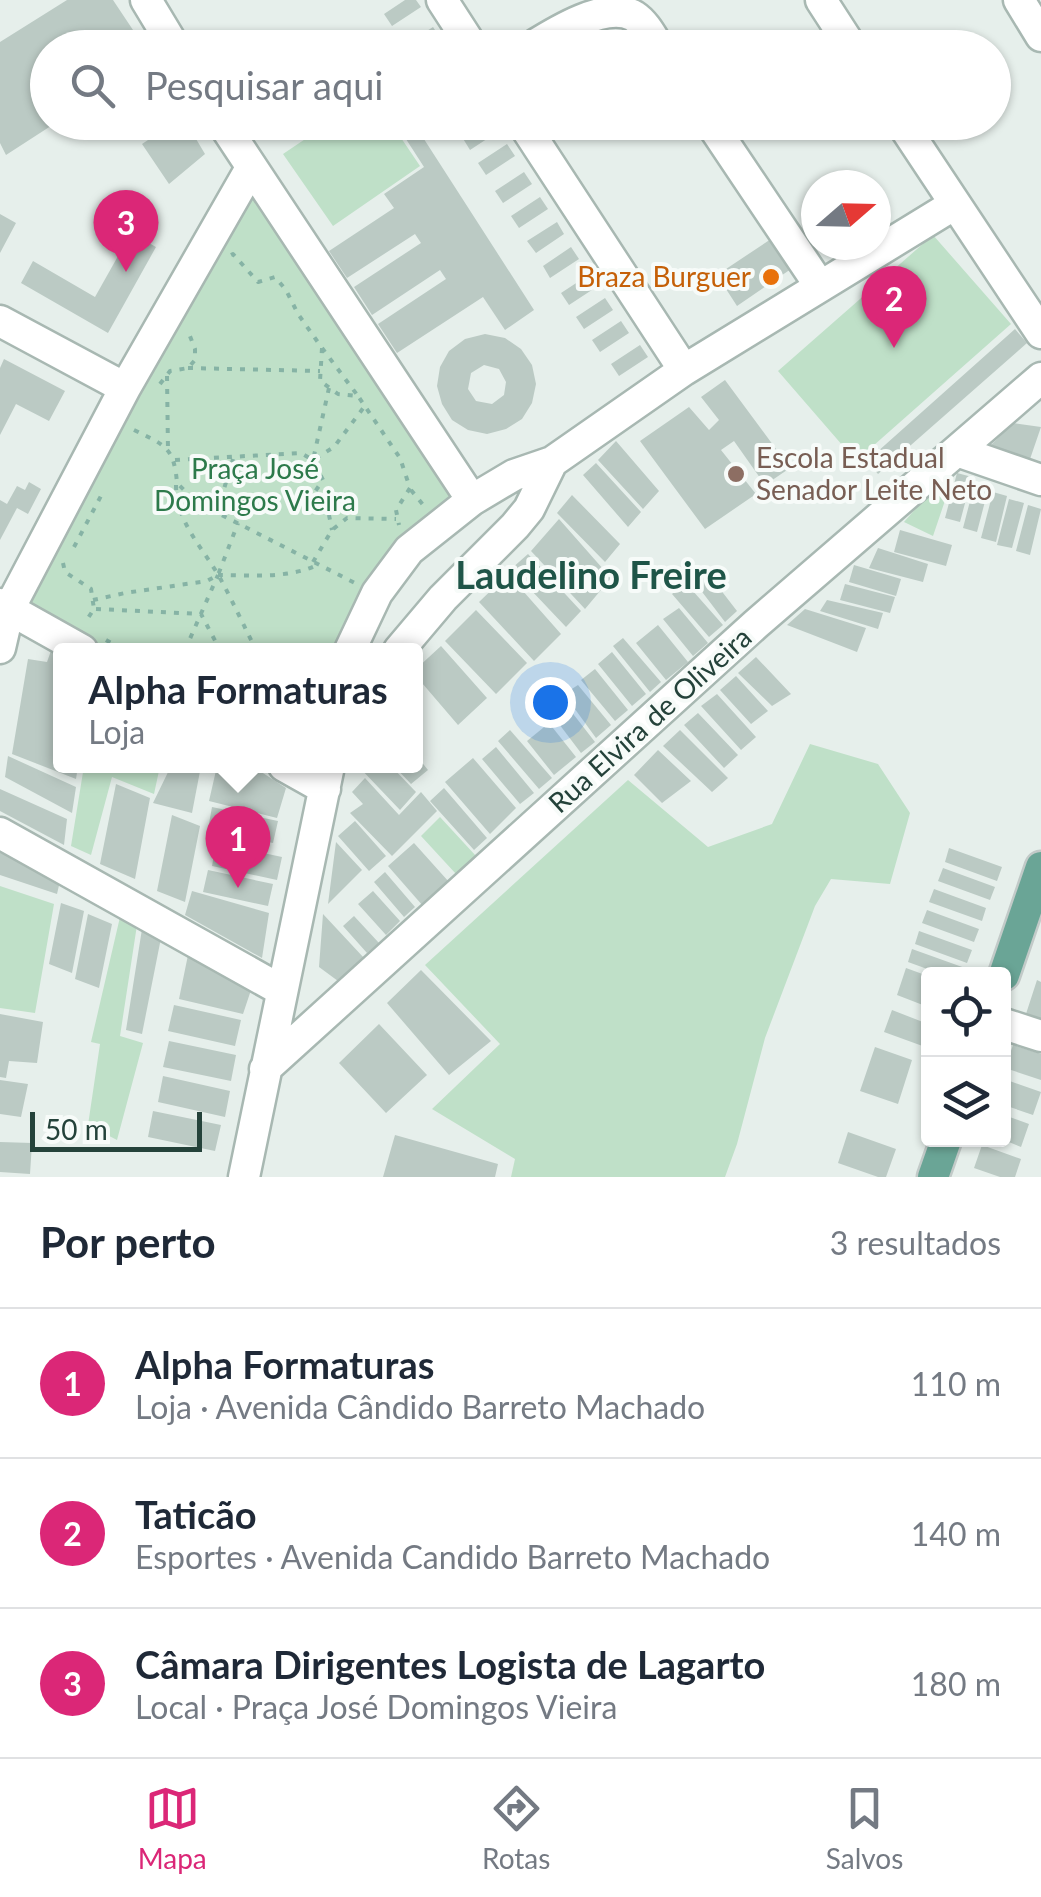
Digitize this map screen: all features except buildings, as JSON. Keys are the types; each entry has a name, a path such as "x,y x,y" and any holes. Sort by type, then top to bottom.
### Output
{"main road":[{"path":"1007,967 1038,883"},
{"path":"932,1177 943,1147"}],"street":[{"path":"146,0 165,30"},
{"path":"442,0 461,30"},
{"path":"822,0 841,30"},
{"path":"1019,0 1041,36"},
{"path":"560,30 594,15 618,11 632,15 647,30"},
{"path":"233,140 472,500"},
{"path":"534,140 684,370"},
{"path":"722,140 820,286"},
{"path":"914,140 1041,333"},
{"path":"0,648 5,607 139,391 251,168"},
{"path":"353,643 377,593 408,550 472,500 514,474 552,462 684,370 955,204"},
{"path":"0,321 139,391"},
{"name":"Rua Elvira de Oliveira","path":"264,1069 756,624 1041,378"},
{"path":"957,451 1041,480"},
{"path":"406,643 443,598 515,526 552,462"},
{"path":"514,474 534,499"},
{"path":"5,607 87,638"},
{"path":"244,1177 328,773"},
{"path":"0,833 281,990"},
{"path":"1011,1026 1041,1036"}],"path":[{"path":"219,266 233,254 258,282 275,277 400,458"},
{"path":"180,337 188,328 196,360 188,368"},
{"path":"322,348 320,380 338,394 358,396"},
{"path":"164,364 168,451"},
{"path":"139,391 170,371 188,368 320,370"},
{"path":"313,460 329,388"},
{"path":"313,460 334,446 364,406"},
{"path":"137,422 133,430 163,445 175,460 176,500 186,525 218,575 252,643"},
{"path":"175,460 302,453 313,460 323,480 312,496 327,505 332,530"},
{"path":"217,512 234,457"},
{"path":"176,483 196,502 359,585"},
{"path":"87,638 94,609 91,589 65,572 62,563 104,489"},
{"path":"93,600 207,581 218,575 303,572 316,563 332,530 347,518 398,519"},
{"path":"188,643 238,523"},
{"path":"94,609 200,614"},
{"path":"200,614 216,643"}],"green space":[{"path":"304,140 402,140 420,166 333,226 283,154"},
{"name":"Praça José Domingos Vieira","path":"253,188 456,504 404,541 354,601 345,643 84,643 20,607"},
{"path":"933,235 1011,324 856,461 778,371"},
{"path":"951,468 954,474 933,536 904,522"},
{"path":"810,744 878,764 910,813 890,884 831,879 815,906 765,1038 725,1177 511,1177 515,1159 432,1109 500,1044 425,965 628,780 708,847 772,824"},
{"path":"83,773 158,773 154,794 112,777 91,855 71,846"},
{"path":"440,817 476,856 456,874 421,836"},
{"path":"0,886 54,904 35,1013 0,1008"},
{"path":"120,917 137,925 120,1036 143,1043 117,1140 88,1125 100,1044 91,1042"}],"place":[{"name":"Câmara Dirigentes Logista de Lagarto","path":"126,272"},
{"name":"Braza Burguer","path":"771,277"},
{"name":"Taticão","path":"894,348"},
{"name":"Escola Estadual Senador Leite Neto","path":"736,474"},
{"name":"Alpha Formaturas","path":"238,888"}],"district":[{"name":"Laudelino Freire","path":"591,576"}]}
